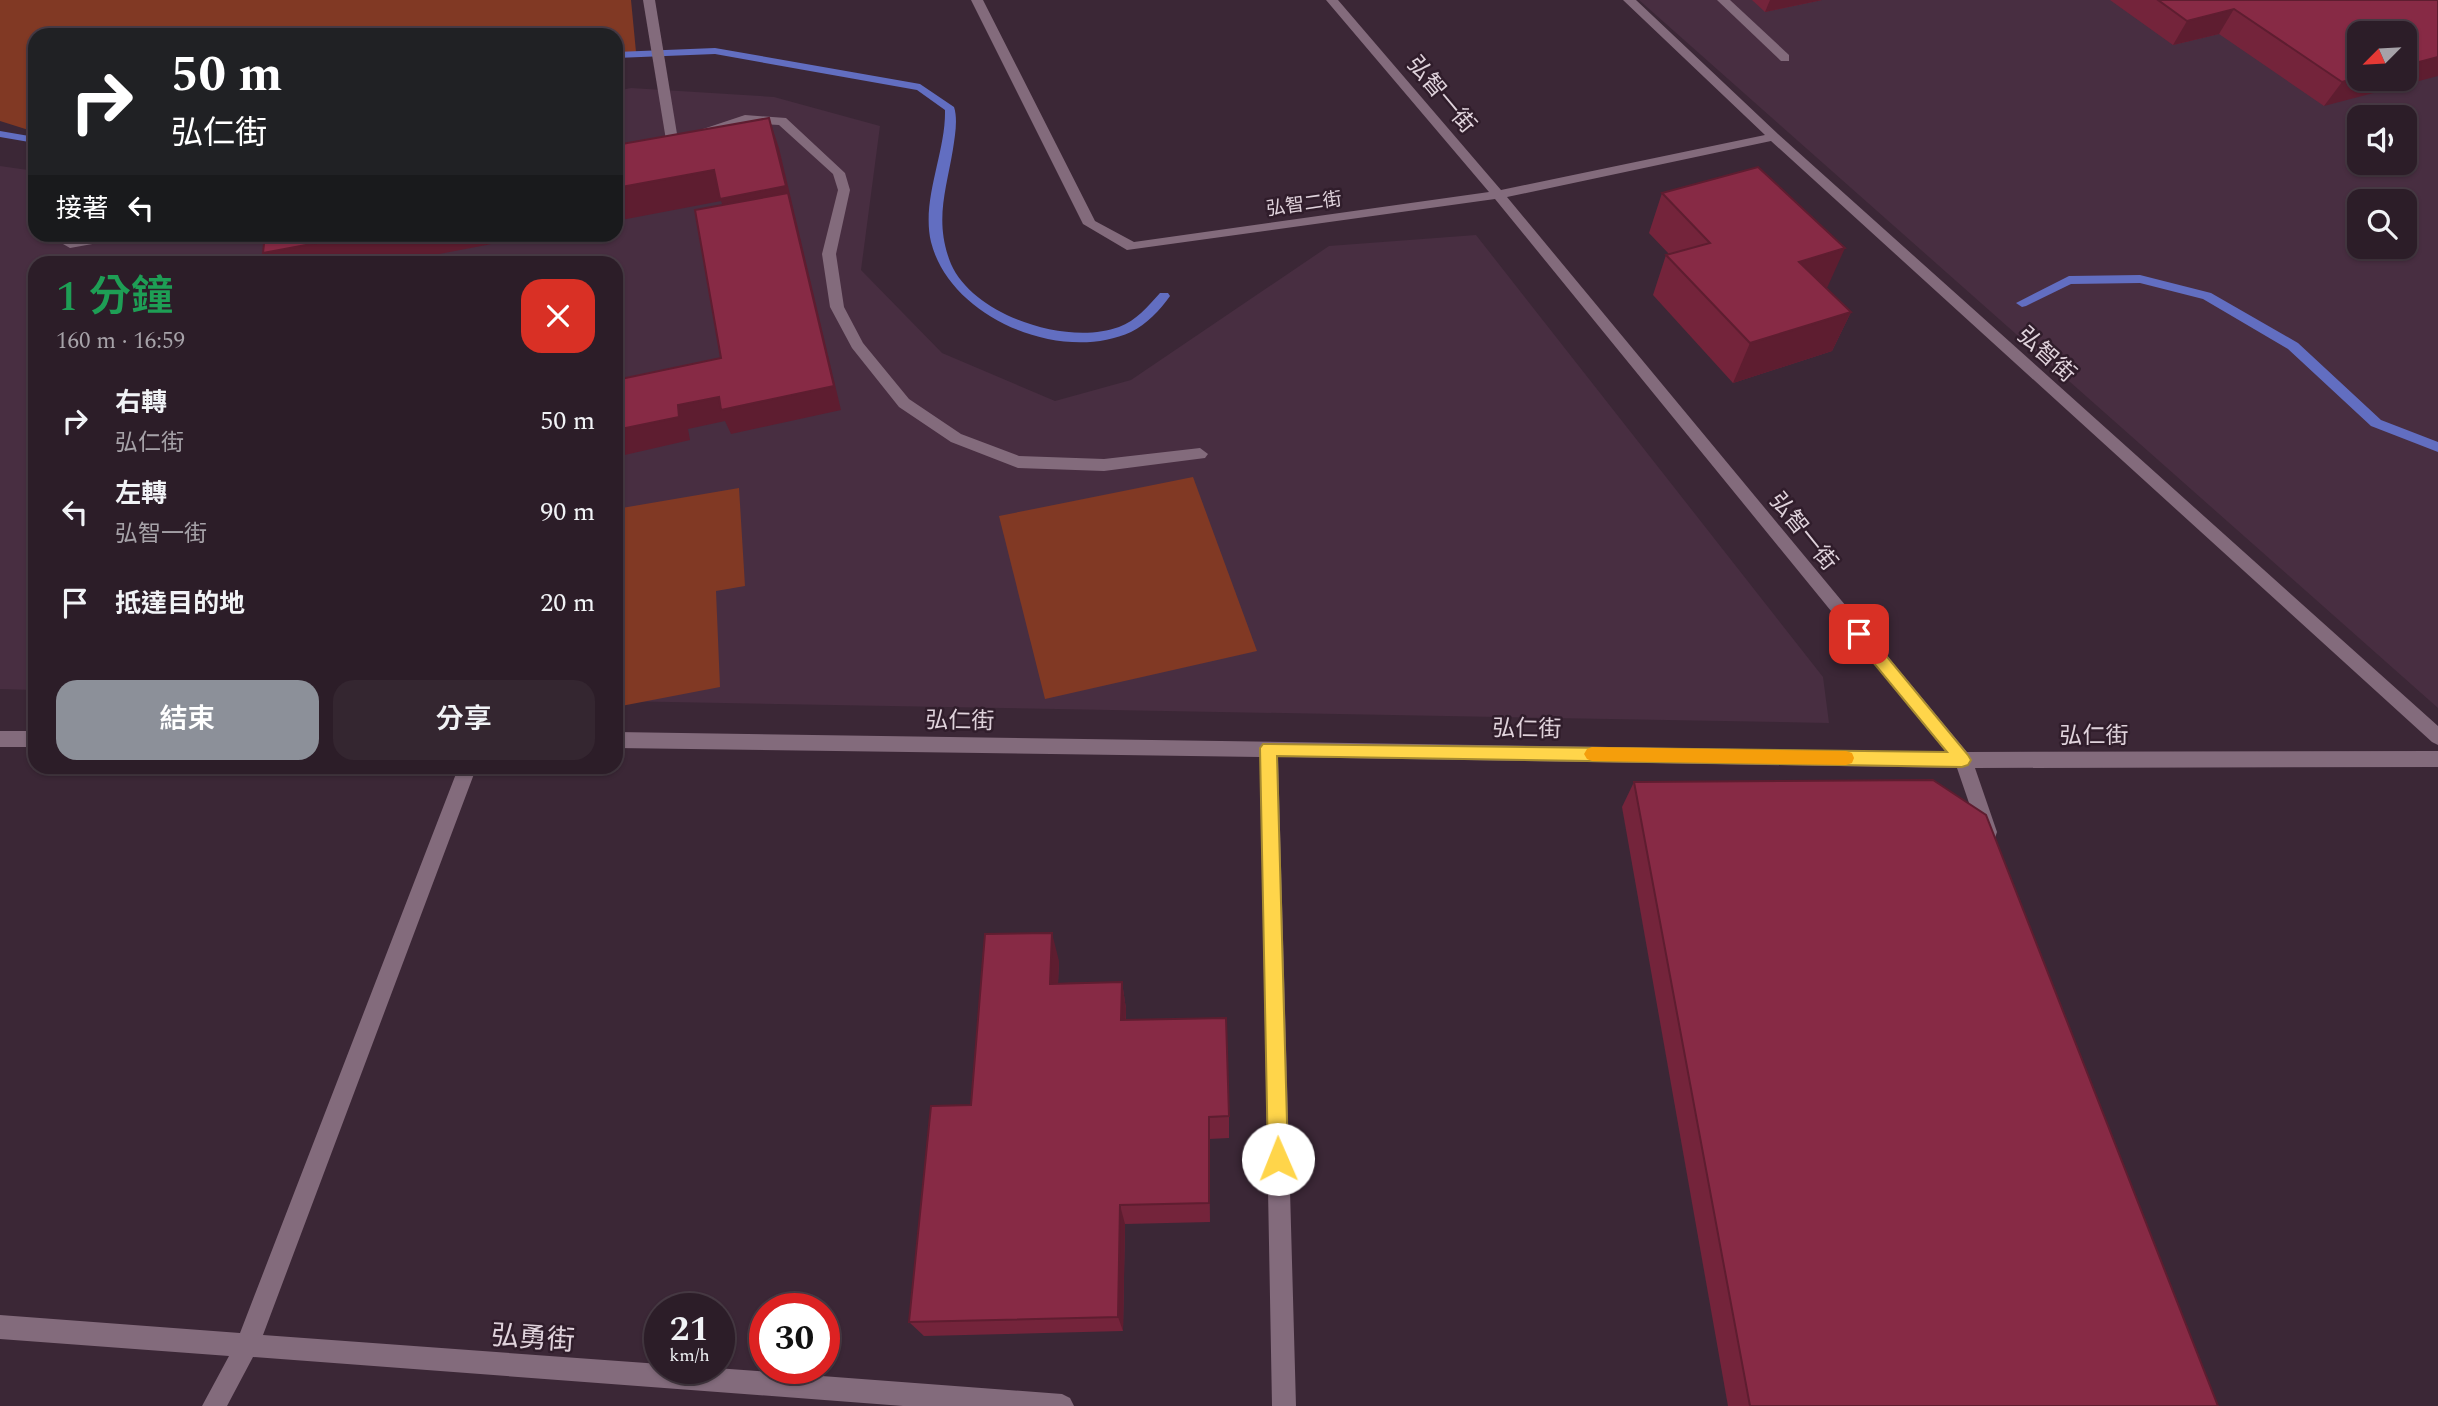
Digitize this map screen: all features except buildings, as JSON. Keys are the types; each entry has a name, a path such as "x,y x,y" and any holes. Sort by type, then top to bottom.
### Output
{"street":[{"path":"649,0 667,111 667,141 745,119 782,121 826,158 839,173 844,190 829,254 837,307 857,345 904,403 956,438 1018,462 1104,465 1200,454"},
{"name":"弘智二街","path":"977,0 1090,225 1132,247 1498,195 1774,137"},
{"name":"弘智一街","path":"1332,0 1498,195 1962,760 1995,852"},
{"name":"弘智街","path":"1629,0 1774,137 2438,737"},
{"path":"1723,0 1785,58"},
{"path":"70,244 81,242"},
{"path":"0,739 28,739"},
{"name":"弘仁街","path":"623,740 1962,760 2438,759"},
{"path":"1269,748 1284,1406"},
{"path":"214,1406 247,1346 465,774"},
{"name":"弘勇街","path":"0,1327 1062,1406"}],"shaded area":[{"path":"0,0 631,0 636,52 623,54 623,28 28,28 28,130 0,121"},
{"path":"1639,0 2438,0 2438,708"},
{"path":"623,90 774,97 880,126 861,270 942,353 1055,401 1131,380 1329,246 1476,235 1823,677 1829,723 623,701 623,256 28,256 28,690 0,689 0,166 28,170 28,242 623,242"},
{"path":"1193,477 1257,651 1045,699 999,516"},
{"path":"739,488 745,586 716,591 720,687 623,706 623,508"}],"waterway":[{"path":"623,55 715,51 920,87 950,109 949,142 938,195 935,227 944,262 954,280 968,296 1009,321 1057,335 1081,337 1104,336 1124,330 1151,311 1164,296"},
{"path":"0,134 28,139"},
{"path":"2022,303 2069,280 2140,279 2207,296 2293,346 2376,423 2438,447"}],"slow traffic":[{"path":"1592,754 1846,758"}],"route":[{"path":"1278,1159 1269,748 1962,760 1859,634"}]}
